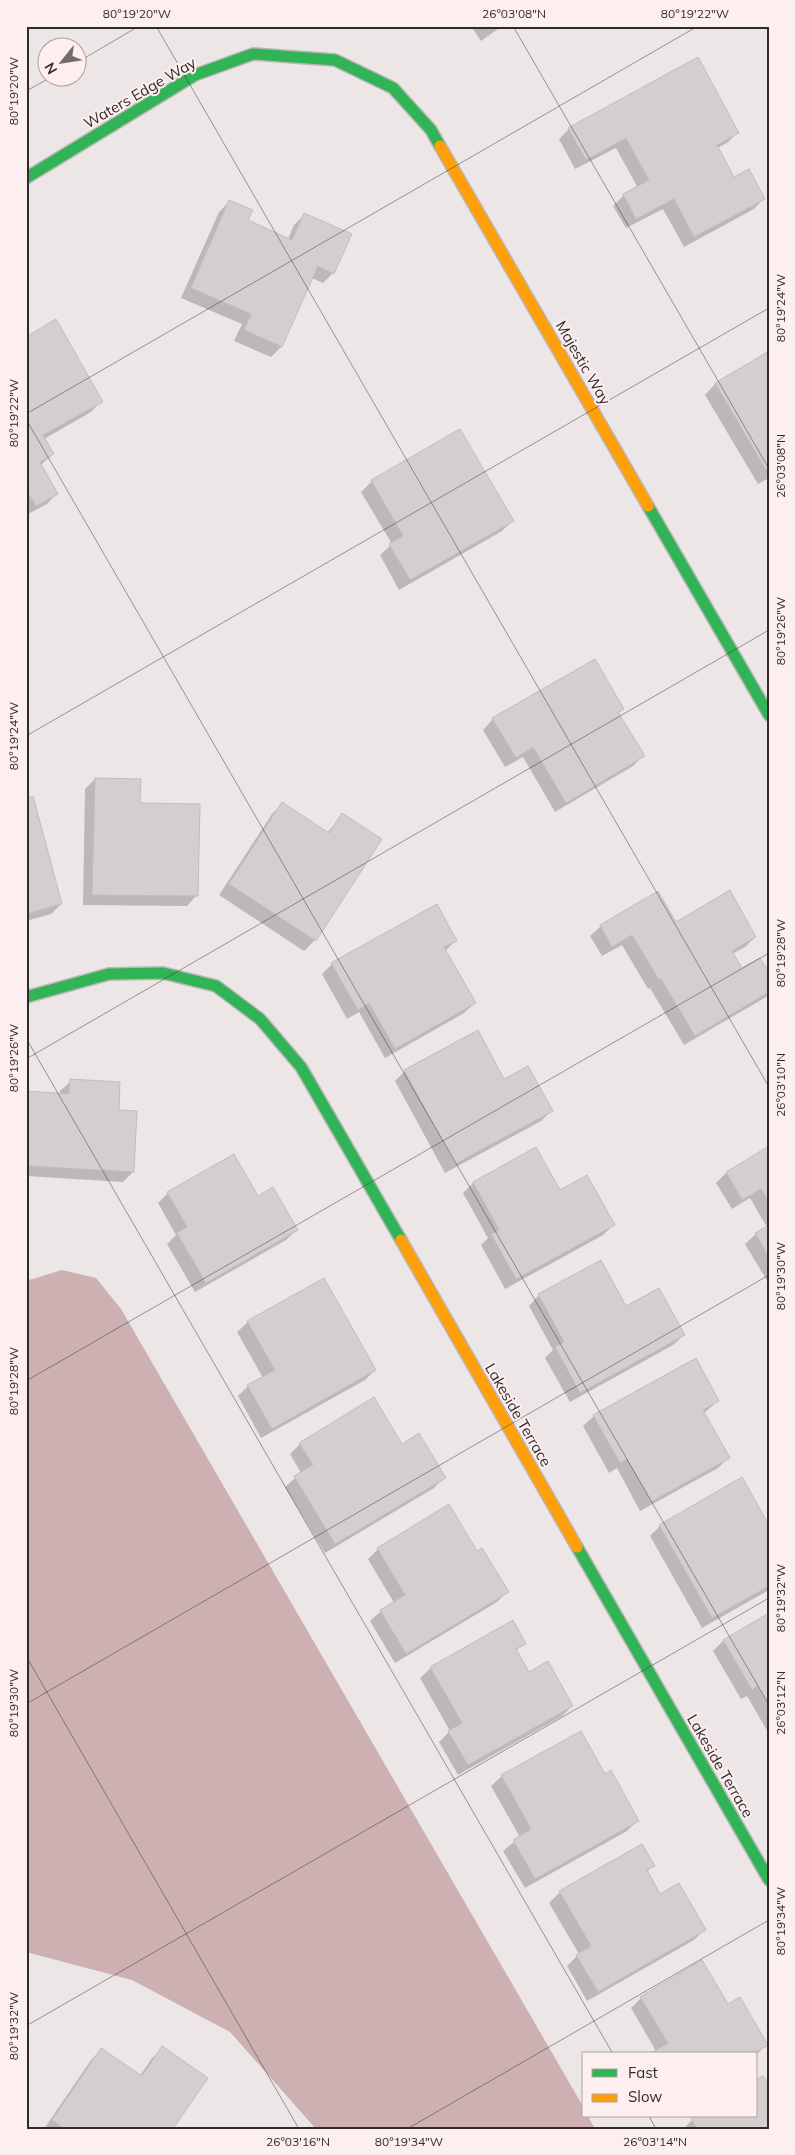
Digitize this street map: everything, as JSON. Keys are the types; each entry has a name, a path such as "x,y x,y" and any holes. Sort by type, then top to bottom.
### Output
{"street":[{"name":"Waters Edge Way","path":"26,178 195,74 253,54 336,60"},
{"name":"Majestic Way","path":"336,60 393,88 431,130 769,715"},
{"name":"Lakeside Terrace","path":"26,998 109,974 163,973 216,986 260,1019 301,1067 769,1880"}],"shaded area":[{"path":"62,1270 96,1278 121,1309 582,2105 582,2118 589,2118 595,2129 316,2129 230,2032 132,1980 26,1952 26,1281"}],"building":[{"path":"698,57 739,133 717,145 734,177 749,169 765,199 694,237 674,199 636,219 623,194 649,180 626,138 586,160 568,128"},
{"path":"229,200 253,210 248,220 292,240 304,213 352,234 334,274 318,266 282,347 244,330 251,314 191,288"},
{"path":"56,319 103,402 43,435 54,454 40,462 58,494 36,506 26,489 26,337"},
{"path":"769,351 769,475 715,383"},
{"path":"460,429 514,521 410,580 389,544 403,536 371,480"},
{"path":"595,659 624,709 618,712 645,756 566,803 533,747 516,758 492,718"},
{"path":"95,778 141,779 140,803 200,804 198,896 92,895"},
{"path":"33,796 62,904 26,914 26,798"},
{"path":"282,802 329,833 342,813 382,839 316,941 229,884"},
{"path":"730,890 756,937 732,951 742,968 760,958 769,972 769,992 695,1036 632,935 612,947 600,925 658,891 676,922"},
{"path":"437,904 457,941 444,947 476,1003 395,1049 369,1003 358,1010 331,963"},
{"path":"478,1030 504,1079 528,1066 553,1111 455,1164 404,1070"},
{"path":"70,1079 120,1082 119,1110 137,1111 134,1172 26,1166 26,1091 69,1094"},
{"path":"769,1146 769,1202 761,1189 742,1200 726,1172"},
{"path":"536,1147 560,1190 587,1175 615,1225 516,1279 491,1234 499,1230 473,1182"},
{"path":"234,1154 258,1196 273,1187 298,1230 206,1283 177,1233 187,1227 167,1192"},
{"path":"769,1225 769,1257 755,1233"},
{"path":"601,1260 626,1306 659,1288 685,1335 580,1393 555,1347 564,1342 538,1294"},
{"path":"324,1278 376,1370 272,1429 247,1385 275,1370 247,1321"},
{"path":"696,1358 719,1401 703,1410 730,1458 651,1502 627,1459 620,1463 593,1415"},
{"path":"374,1397 402,1444 419,1433 446,1478 335,1544 294,1476 313,1465 299,1443"},
{"path":"742,1477 769,1525 769,1586 712,1618 659,1525"},
{"path":"449,1504 477,1551 482,1548 509,1592 406,1654 380,1610 405,1595 377,1548"},
{"path":"769,1613 769,1706 757,1686 752,1690 723,1640"},
{"path":"513,1620 526,1644 516,1649 529,1672 548,1661 573,1706 468,1765 448,1731 462,1723 430,1667"},
{"path":"581,1731 605,1774 611,1770 639,1821 535,1879 513,1840 531,1829 501,1775"},
{"path":"642,1844 655,1866 647,1870 660,1894 679,1883 706,1930 598,1992 576,1955 591,1946 559,1891"},
{"path":"702,1960 728,2004 740,1997 768,2045 756,2052 652,2052 668,2043 640,1997"},
{"path":"162,2046 208,2078 173,2129 65,2129 52,2120 101,2048 142,2076"},
{"path":"763,2076 769,2085 769,2129 697,2129 691,2119 692,2118 758,2118 758,2079"}],"traffic: fast":[{"path":"26,178 195,75 253,54 335,60 393,88 431,130 440,146"},
{"path":"648,506 769,715"},
{"path":"26,997 109,974 163,973 216,986 260,1019 301,1067 401,1240"},
{"path":"577,1547 769,1880"}],"traffic: slow":[{"path":"440,146 648,506"},
{"path":"401,1240 577,1547"}]}
